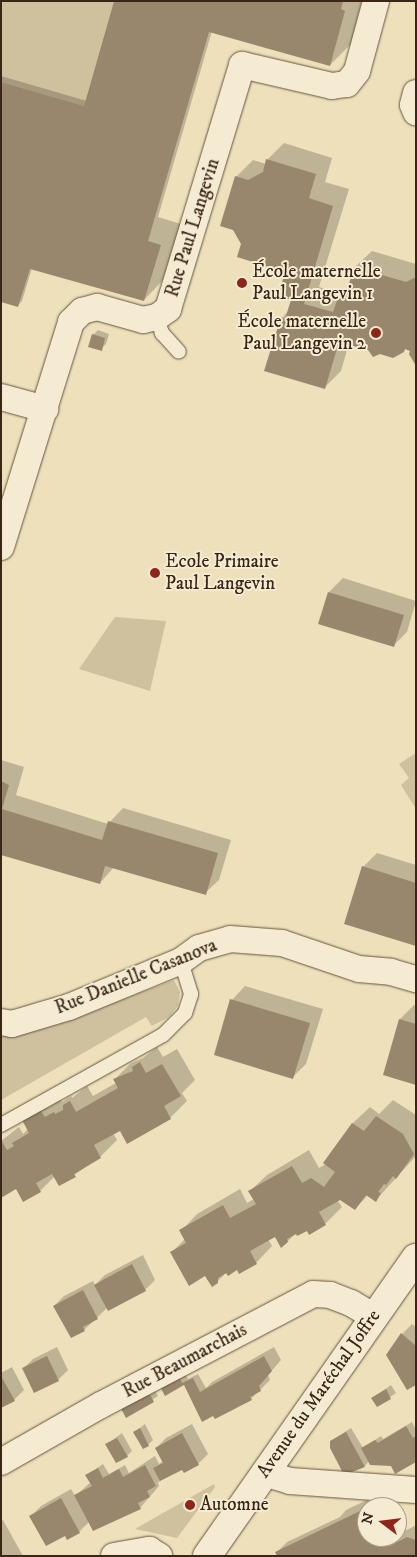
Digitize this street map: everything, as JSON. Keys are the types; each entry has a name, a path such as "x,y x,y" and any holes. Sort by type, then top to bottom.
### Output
{"main road":[{"name":"Avenue du Maréchal Joffre","path":"207,1556 416,1258"}],"street":[{"name":"Rue Paul Langevin","path":"1,547 71,322 82,311 97,307 143,320 157,317 168,309 242,65 332,86 347,84 357,71 376,1"},
{"path":"416,93 413,105 416,112"},
{"path":"1,397 44,409"},
{"name":"Rue Danielle Casanova","path":"1,1022 12,1024 69,1007 181,961 199,948 230,939 282,943 359,969 391,972 416,979"},
{"name":"Rue Beaumarchais","path":"1,1462 101,1405 313,1294 330,1295 350,1303 374,1317"},
{"path":"264,1473 290,1481 416,1490"},
{"path":"114,1556 149,1550 159,1556"}],"lane":[{"path":"157,317 162,332 179,352"},
{"path":"1,1125 163,1035 185,1013 190,994 181,961"}],"shaded area":[{"path":"1,1 114,1 84,106 1,82"},
{"path":"115,617 166,621 150,691 79,669"},
{"path":"416,753 416,809 401,785 409,778 399,764"},
{"path":"174,980 180,992 178,1006 169,1017 152,1026 146,1017 1,1100 1,1035 48,1027"},
{"path":"214,1484 215,1487 177,1538 135,1529"}],"building":[{"path":"114,1 343,1 341,9 345,11 330,66 209,32 148,241 161,245 144,301 30,269 18,307 1,302 1,82 84,106"},
{"path":"266,159 316,174 309,198 333,206 304,304 333,312 339,295 345,297 354,267 406,282 416,277 416,366 409,354 410,351 405,349 404,352 393,358 380,354 373,357 368,350 339,342 325,389 264,371 281,317 285,319 291,300 278,296 285,272 237,257 241,244 233,230 220,226 235,176 248,180 263,172"},
{"path":"92,334 105,338 102,351 88,347"},
{"path":"328,592 404,615 394,647 318,624"},
{"path":"1,781 9,785 2,809 102,840 108,821 218,853 206,895 105,866 100,884 1,855"},
{"path":"362,866 416,883 416,946 344,924"},
{"path":"230,999 310,1023 293,1079 214,1055"},
{"path":"399,1019 416,1024 416,1085 383,1075"},
{"path":"140,1062 146,1073 162,1064 181,1096 164,1106 171,1119 127,1144 120,1131 94,1145 101,1158 74,1174 76,1177 59,1186 52,1174 36,1183 41,1192 23,1202 16,1189 1,1198 1,1140 7,1150 14,1146 12,1143 29,1133 22,1120 40,1110 45,1117 54,1112 55,1114 63,1110 63,1105 70,1101 76,1112 118,1088 113,1079 133,1071 132,1067"},
{"path":"376,1116 403,1134 414,1154 396,1179 393,1176 386,1185 384,1184 378,1192 381,1193 376,1202 366,1195 355,1210 340,1200 319,1212 326,1225 309,1235 307,1231 297,1236 296,1234 287,1239 288,1242 281,1248 275,1237 250,1251 257,1264 239,1274 237,1270 228,1276 226,1273 218,1278 218,1283 212,1287 205,1276 189,1286 170,1252 186,1243 179,1230 223,1205 230,1218 256,1204 248,1191 292,1166 302,1183 311,1178 324,1187 335,1172 323,1163 352,1123 364,1131"},
{"path":"132,1264 146,1291 108,1311 94,1285"},
{"path":"83,1290 98,1319 83,1327 85,1331 71,1338 53,1306"},
{"path":"401,1333 416,1346 416,1385 407,1390 386,1355"},
{"path":"47,1356 59,1381 34,1393 22,1368"},
{"path":"264,1356 272,1371 259,1386 261,1391 250,1397 252,1400 215,1419 213,1416 202,1422 184,1385 165,1396 157,1381 176,1370 182,1383 193,1378 200,1392"},
{"path":"1,1376 15,1401 1,1408"},
{"path":"146,1387 154,1402 126,1418 118,1403"},
{"path":"386,1389 391,1399 377,1407 371,1398"},
{"path":"406,1426 413,1438 416,1436 416,1462 395,1474 391,1466 370,1465 361,1448 375,1440 378,1443"},
{"path":"140,1428 149,1446 143,1449 133,1432"},
{"path":"346,1432 365,1467 344,1475 330,1448 330,1441"},
{"path":"182,1433 199,1465 184,1473 182,1470 160,1481 153,1468 163,1463 155,1448"},
{"path":"117,1438 128,1457 116,1463 105,1444"},
{"path":"145,1465 156,1486 147,1491 150,1497 138,1503 141,1509 93,1531 74,1495 92,1486 85,1475 98,1468 103,1478 119,1469 123,1477"},
{"path":"61,1498 80,1533 67,1540 65,1536 46,1546 29,1516"},
{"path":"357,1512 357,1547 407,1547 407,1537 416,1540 416,1556 277,1556 275,1552"}],"place":[{"name":"École maternelle Paul Langevin 1","path":"242,283"},
{"name":"École maternelle Paul Langevin 2","path":"376,333"},
{"name":"Ecole Primaire Paul Langevin","path":"155,573"},
{"name":"Automne","path":"190,1505"}]}
